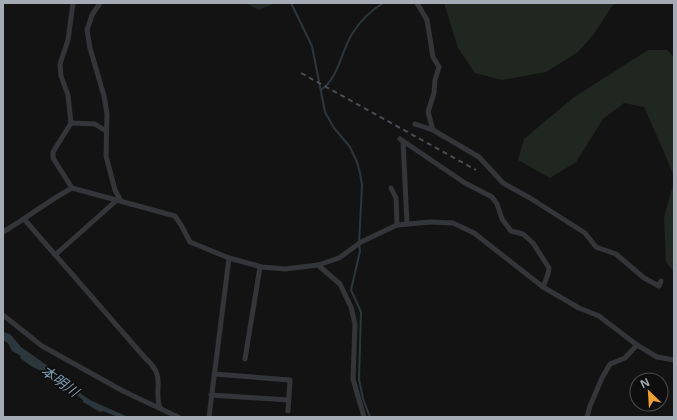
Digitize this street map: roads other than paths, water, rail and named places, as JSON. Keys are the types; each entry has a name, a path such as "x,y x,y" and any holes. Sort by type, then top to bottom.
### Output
{"street":[{"path":"72,188 53,158 53,152 71,123 68,95 61,76 60,64 68,40 73,3"},
{"path":"100,3 92,15 87,30 90,48 104,96 107,114 106,156 119,200"},
{"path":"418,3 427,20 433,57 439,67 434,80 434,93 428,112 433,130"},
{"path":"71,123 95,124 106,131"},
{"path":"414,124 433,130 479,157 503,183 530,198 585,233 596,247 616,254 644,278 659,286 661,281"},
{"path":"407,224 401,140 465,183 492,197 497,204 502,219 511,231 523,234 534,243 549,268 543,287"},
{"path":"3,232 24,219 52,198 72,188 175,216 190,242 229,258 260,267 285,268 318,265 340,258 355,245 397,224 430,222 453,223 462,226 490,244 543,287 579,308 599,316 637,345 658,357 674,360"},
{"path":"391,188 396,198 397,224"},
{"path":"55,255 119,200"},
{"path":"24,219 151,363 159,378 158,403 160,408"},
{"path":"209,417 229,258"},
{"path":"318,265 340,284 351,307 355,324 353,379 364,417"},
{"path":"245,359 260,267"},
{"path":"3,316 42,346 123,390 178,417"},
{"path":"587,417 599,385 610,364 625,358 637,345"},
{"path":"214,374 290,380 288,411"},
{"path":"211,394 289,400"}],"water":[{"name":"本明川","path":"3,332 10,334 21,347 55,371 54,373 66,383 90,400 128,417 118,417 103,411 100,412 83,402 83,400 51,376 31,366 20,358 21,356 12,351 8,343 3,340"}],"waterway":[{"path":"291,3 312,46 325,112 334,128 350,147 360,173 362,185 359,244 360,251 351,290 361,312 359,379 363,399 370,417"},
{"path":"321,90 327,85 336,71 348,41 355,29 374,9 383,3"}],"railway":[{"path":"301,73 476,170"}]}
